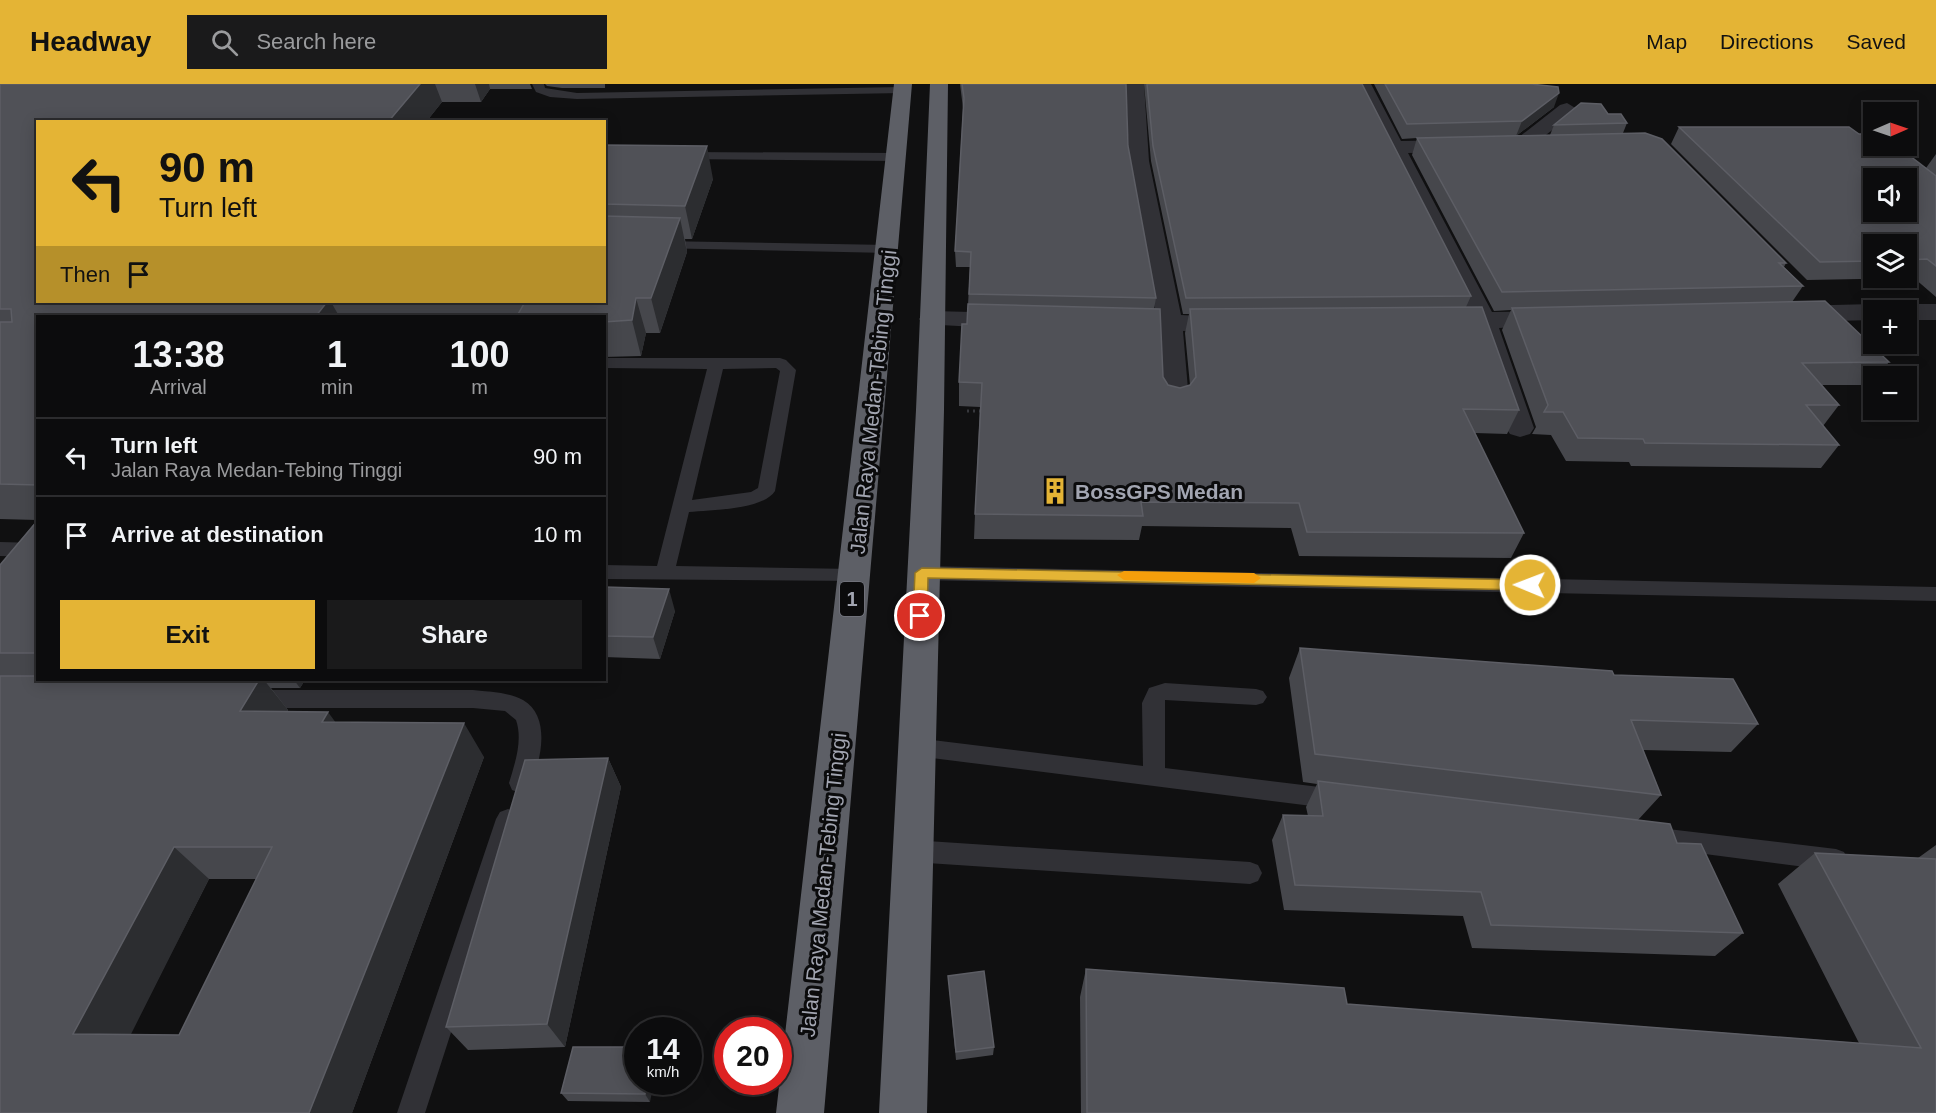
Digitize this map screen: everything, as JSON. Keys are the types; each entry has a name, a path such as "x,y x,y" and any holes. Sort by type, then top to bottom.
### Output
{"highway":[{"path":"903,1113 930,410 939,84"},
{"name":"Jalan Raya Medan-Tebing Tinggi","path":"800,1113 889,249 903,87"}],"street":[{"path":"1135,84 1139,161 1170,324 1175,401"},
{"path":"1362,84 1485,321 1520,428"},
{"path":"1521,145 1567,109"},
{"path":"1498,146 1553,145"},
{"path":"1395,147 1475,146"},
{"path":"1765,314 1815,304 1863,311"},
{"path":"1917,312 1936,312"},
{"path":"1415,322 1578,319"},
{"path":"932,320 1039,321"},
{"path":"1099,322 1252,323"}],"lane":[{"path":"538,84 540,90 562,95 795,87 903,87"},
{"path":"674,156 897,157"},
{"path":"651,245 889,249"},
{"path":"606,363 780,363 788,370 766,491 755,498 681,507"},
{"path":"665,574 717,364"},
{"path":"0,549 36,550"},
{"path":"606,572 854,576"},
{"path":"922,573 1936,594"},
{"path":"1154,776 1153,703 1156,694 1165,691 1256,698"},
{"path":"236,699 473,699 501,702 519,708 528,723 526,763 411,1113"},
{"path":"916,747 1355,801"},
{"path":"1626,834 1839,860"},
{"path":"912,851 1250,873"}],"path":[{"path":"930,410 989,411"}],"building":[{"path":"0,84 420,84 390,120 36,120 36,303 326,303 317,315 36,315 36,485 0,484 0,322 12,322 11,309 0,309"},
{"path":"962,84 1126,84 1128,146 1156,298 969,294 971,252 955,251 964,98"},
{"path":"1147,84 1362,84 1471,296 1186,298 1153,146"},
{"path":"1385,84 1531,84 1558,87 1559,93 1522,121 1407,124"},
{"path":"1581,103 1601,104 1608,114 1621,114 1627,123 1554,125"},
{"path":"1679,127 1849,127 1863,134 1863,156 1910,156 1936,176 1936,266 1927,259 1917,259 1917,234 1863,234 1863,261 1820,262"},
{"path":"1645,133 1662,139 1786,263 1779,263 1803,286 1502,292 1417,138"},
{"path":"606,145 707,146 685,206 606,204"},
{"path":"606,216 680,218 651,298 636,298 632,320 606,322 606,315 518,315 524,303 606,303"},
{"path":"1825,301 1863,337 1863,354 1881,354 1889,362 1802,363 1839,405 1806,405 1839,445 1645,443 1643,439 1578,438 1563,412 1544,412 1548,405 1512,308"},
{"path":"968,304 1160,309 1163,377 1168,385 1180,388 1190,385 1196,377 1190,309 1482,307 1519,410 1463,409 1524,533 1307,532 1299,503 1141,502 1143,516 975,514 982,383 959,382 962,324 967,324"},
{"path":"36,522 36,653 0,653 0,565"},
{"path":"606,587 669,589 653,637 606,636"},
{"path":"1300,648 1612,671 1614,675 1733,679 1758,724 1631,720 1661,795 1315,754"},
{"path":"0,676 36,676 36,681 258,681 240,711 328,712 322,722 464,723 309,1113 0,1113","holes":["174,847 272,847 179,1035 73,1034"]},
{"path":"608,758 547,1024 446,1027 525,760"},
{"path":"1318,781 1670,824 1677,843 1701,844 1743,933 1491,925 1481,892 1295,885 1283,815 1323,816"},
{"path":"1815,853 1936,859 1936,1113 1087,1113 1086,969 1344,988 1347,1004 1921,1048"},
{"path":"984,971 994,1047 956,1052 948,976"},
{"path":"573,1047 624,1047 624,1094 561,1093"}],"slow traffic":[{"path":"1124,575 1254,578"}],"place":[{"name":"BossGPS Medan","path":"1055,491"}],"route":[{"path":"920,616 922,573 1075,574 1530,585"}]}
